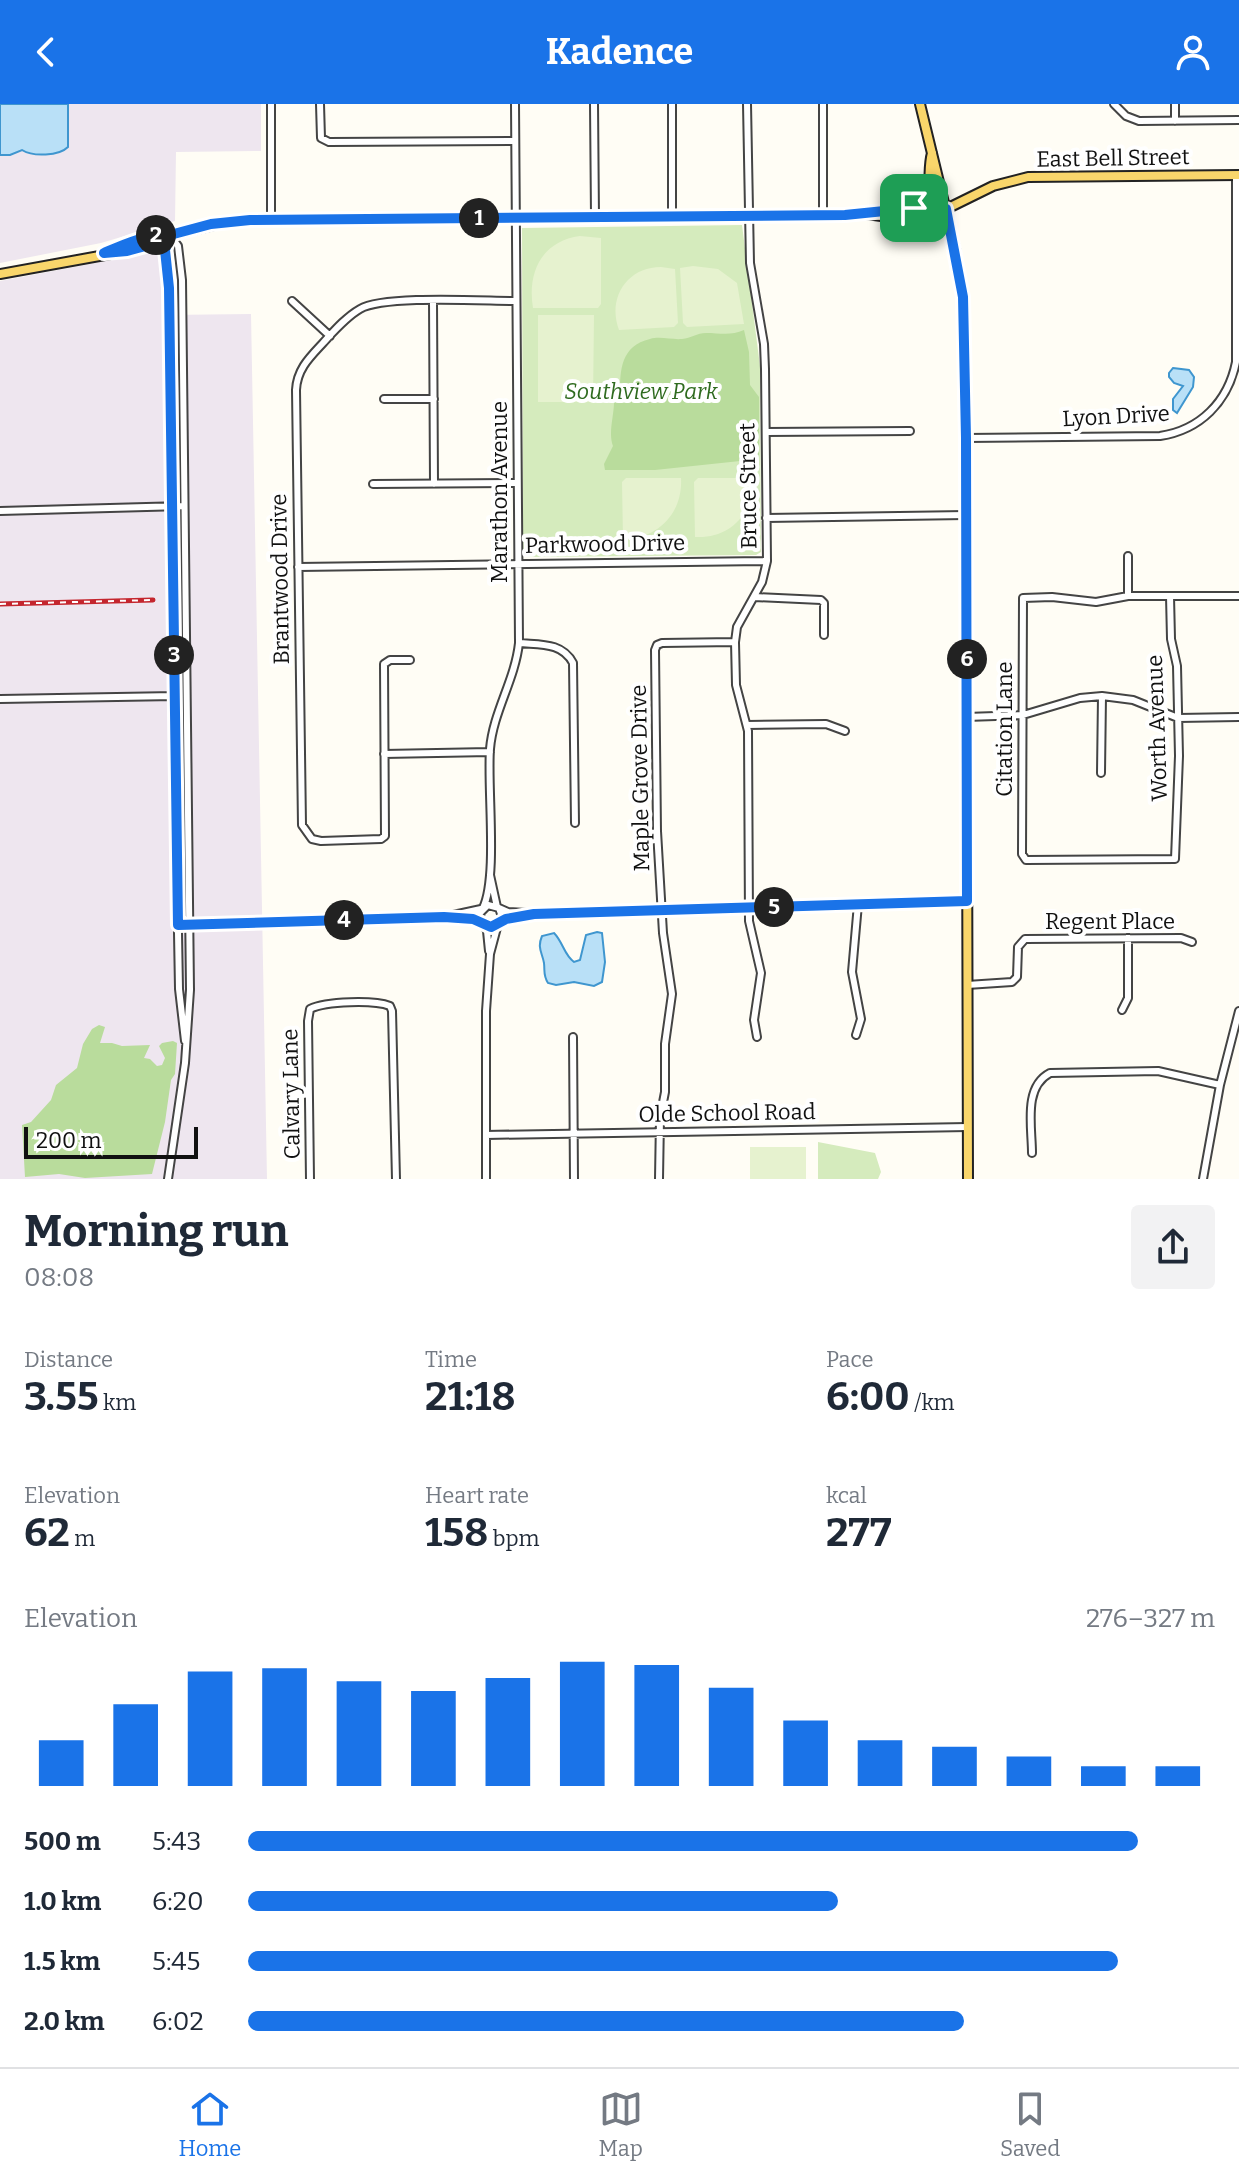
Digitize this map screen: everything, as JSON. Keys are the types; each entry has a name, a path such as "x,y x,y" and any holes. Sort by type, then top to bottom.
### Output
{"main road":[{"path":"920,104 946,209 963,297 968,1179"},
{"path":"914,208 923,202 929,192 927,170 932,152"},
{"name":"East Bell Street","path":"946,209 993,186 1028,177 1238,175"},
{"path":"0,274 127,251 160,242 170,235 224,222 823,215 914,208 946,209"},
{"path":"867,214 929,216 946,209"}],"street":[{"path":"271,104 271,220"},
{"path":"320,104 320,134 326,141 515,141"},
{"name":"Marathon Avenue","path":"482,909 490,875 490,752 495,721 514,670 519,643 515,104"},
{"path":"594,104 595,217"},
{"path":"672,104 672,216"},
{"name":"Bruce Street","path":"747,104 750,263 764,353 767,561 762,582 737,627 735,678 747,725 749,926 761,973 754,1020 757,1037"},
{"path":"823,104 823,215"},
{"path":"1114,104 1132,120 1239,120"},
{"path":"1175,104 1175,121"},
{"name":"Lyon Drive","path":"966,438 1160,436 1186,429 1212,410 1228,388 1237,359 1238,175"},
{"path":"168,1179 187,1052 190,925 181,272 178,246 170,235"},
{"path":"170,235 165,250 169,268 179,989 187,1052"},
{"path":"292,301 330,336"},
{"path":"433,301 434,484"},
{"name":"Brantwood Drive","path":"384,754 384,838 321,841 312,839 304,832 296,383 302,366 330,336 356,312 369,305 516,301"},
{"path":"384,399 434,399"},
{"path":"766,432 910,431"},
{"path":"373,484 517,483"},
{"path":"0,511 183,506"},
{"path":"766,518 966,515"},
{"path":"1128,556 1128,596 1239,596"},
{"name":"Parkwood Drive","path":"298,567 767,561"},
{"name":"Citation Lane","path":"1128,596 1096,602 1052,597 1023,598 1024,859 1175,859"},
{"name":"Worth Avenue","path":"1170,596 1171,639 1177,666 1178,718 1175,859"},
{"path":"754,597 821,600 824,603 824,635"},
{"name":"Maple Grove Drive","path":"659,1179 661,1108 666,1085 665,1044 672,994 657,831 656,647 662,643 735,642"},
{"path":"519,643 559,648 573,663 575,823"},
{"path":"410,660 390,660 384,664 384,754 490,752"},
{"path":"0,699 187,695"},
{"path":"966,717 1023,715 1080,698 1102,696 1133,700 1178,718 1239,717"},
{"path":"1101,773 1102,696"},
{"path":"747,725 826,724 845,731"},
{"name":"Marathon Avenue","path":"490,875 498,907"},
{"path":"444,917 490,905 508,912 534,914 967,901"},
{"path":"856,1035 861,1019 852,972 858,904"},
{"path":"490,954 502,915 498,907"},
{"path":"482,909 482,923 487,932 490,954 485,1030 486,1179"},
{"path":"178,925 444,917 472,918 491,927 508,918 534,914"},
{"path":"1122,1010 1128,998 1128,938"},
{"name":"Regent Place","path":"967,985 1012,982 1017,977 1018,947 1025,939 1181,938 1192,942"},
{"name":"Calvary Lane","path":"310,1179 310,1009 321,1004 379,1003 390,1006 396,1179"},
{"path":"1203,1179 1220,1085 1239,1011"},
{"path":"573,1037 574,1179"},
{"path":"1032,1153 1033,1092 1038,1081 1050,1073 1158,1071 1220,1085"},
{"name":"Olde School Road","path":"486,1135 968,1127"}],"shaded area":[{"path":"0,104 261,104 261,151 176,152 175,221 101,243 0,263"},
{"path":"153,252 164,264 166,315 251,314 267,1179 0,1179 0,281"}],"green space":[{"name":"Southview Park","path":"742,225 760,366 761,552 756,555 526,557 523,553 522,228"},
{"path":"580,236 601,238 601,304 598,308 533,308 532,282 540,260 556,244"},
{"path":"661,267 675,269 678,323 674,327 619,330 616,307 623,286 638,272"},
{"path":"680,268 718,269 737,283 744,324 687,327 683,323"},
{"path":"538,315 594,315 593,402 538,402"},
{"path":"744,330 749,352 750,385 759,397 759,459 655,470 605,470 604,464 613,446 614,402 620,394 624,360 633,347 654,338 682,339 703,333 730,334"},
{"path":"626,478 681,478 681,491 666,522 647,534 623,539 622,482"},
{"path":"698,478 752,478 752,491 745,513 719,534 695,537 694,482"},
{"path":"99,1025 105,1027 100,1043 150,1045 144,1058 157,1066 162,1065 165,1058 159,1046 173,1041 177,1043 175,1074 171,1080 165,1122 152,1174 85,1178 59,1174 25,1177 22,1125 31,1122 51,1100 56,1085 77,1068 83,1044 92,1029"},
{"path":"818,1142 875,1153 881,1172 878,1179 818,1179"},
{"path":"750,1147 806,1147 806,1179 750,1179"}],"water":[{"path":"0,104 68,104 68,147 52,154 33,154 22,150 0,155"},
{"path":"1173,368 1189,370 1194,377 1193,387 1177,413 1173,410 1173,399 1183,386 1169,377"},
{"path":"554,933 574,962 580,960 586,935 602,933 605,962 602,982 594,986 574,982 548,983 540,947 542,936"}],"railway":[{"path":"0,604 153,600"}],"route":[{"path":"914,208 845,215 250,220 211,224 170,235 160,242 127,251 104,253 157,235 170,235 165,250 169,268 178,925 444,917 473,919 491,927 506,919 534,914 967,901 963,297 946,209 914,208"}]}
